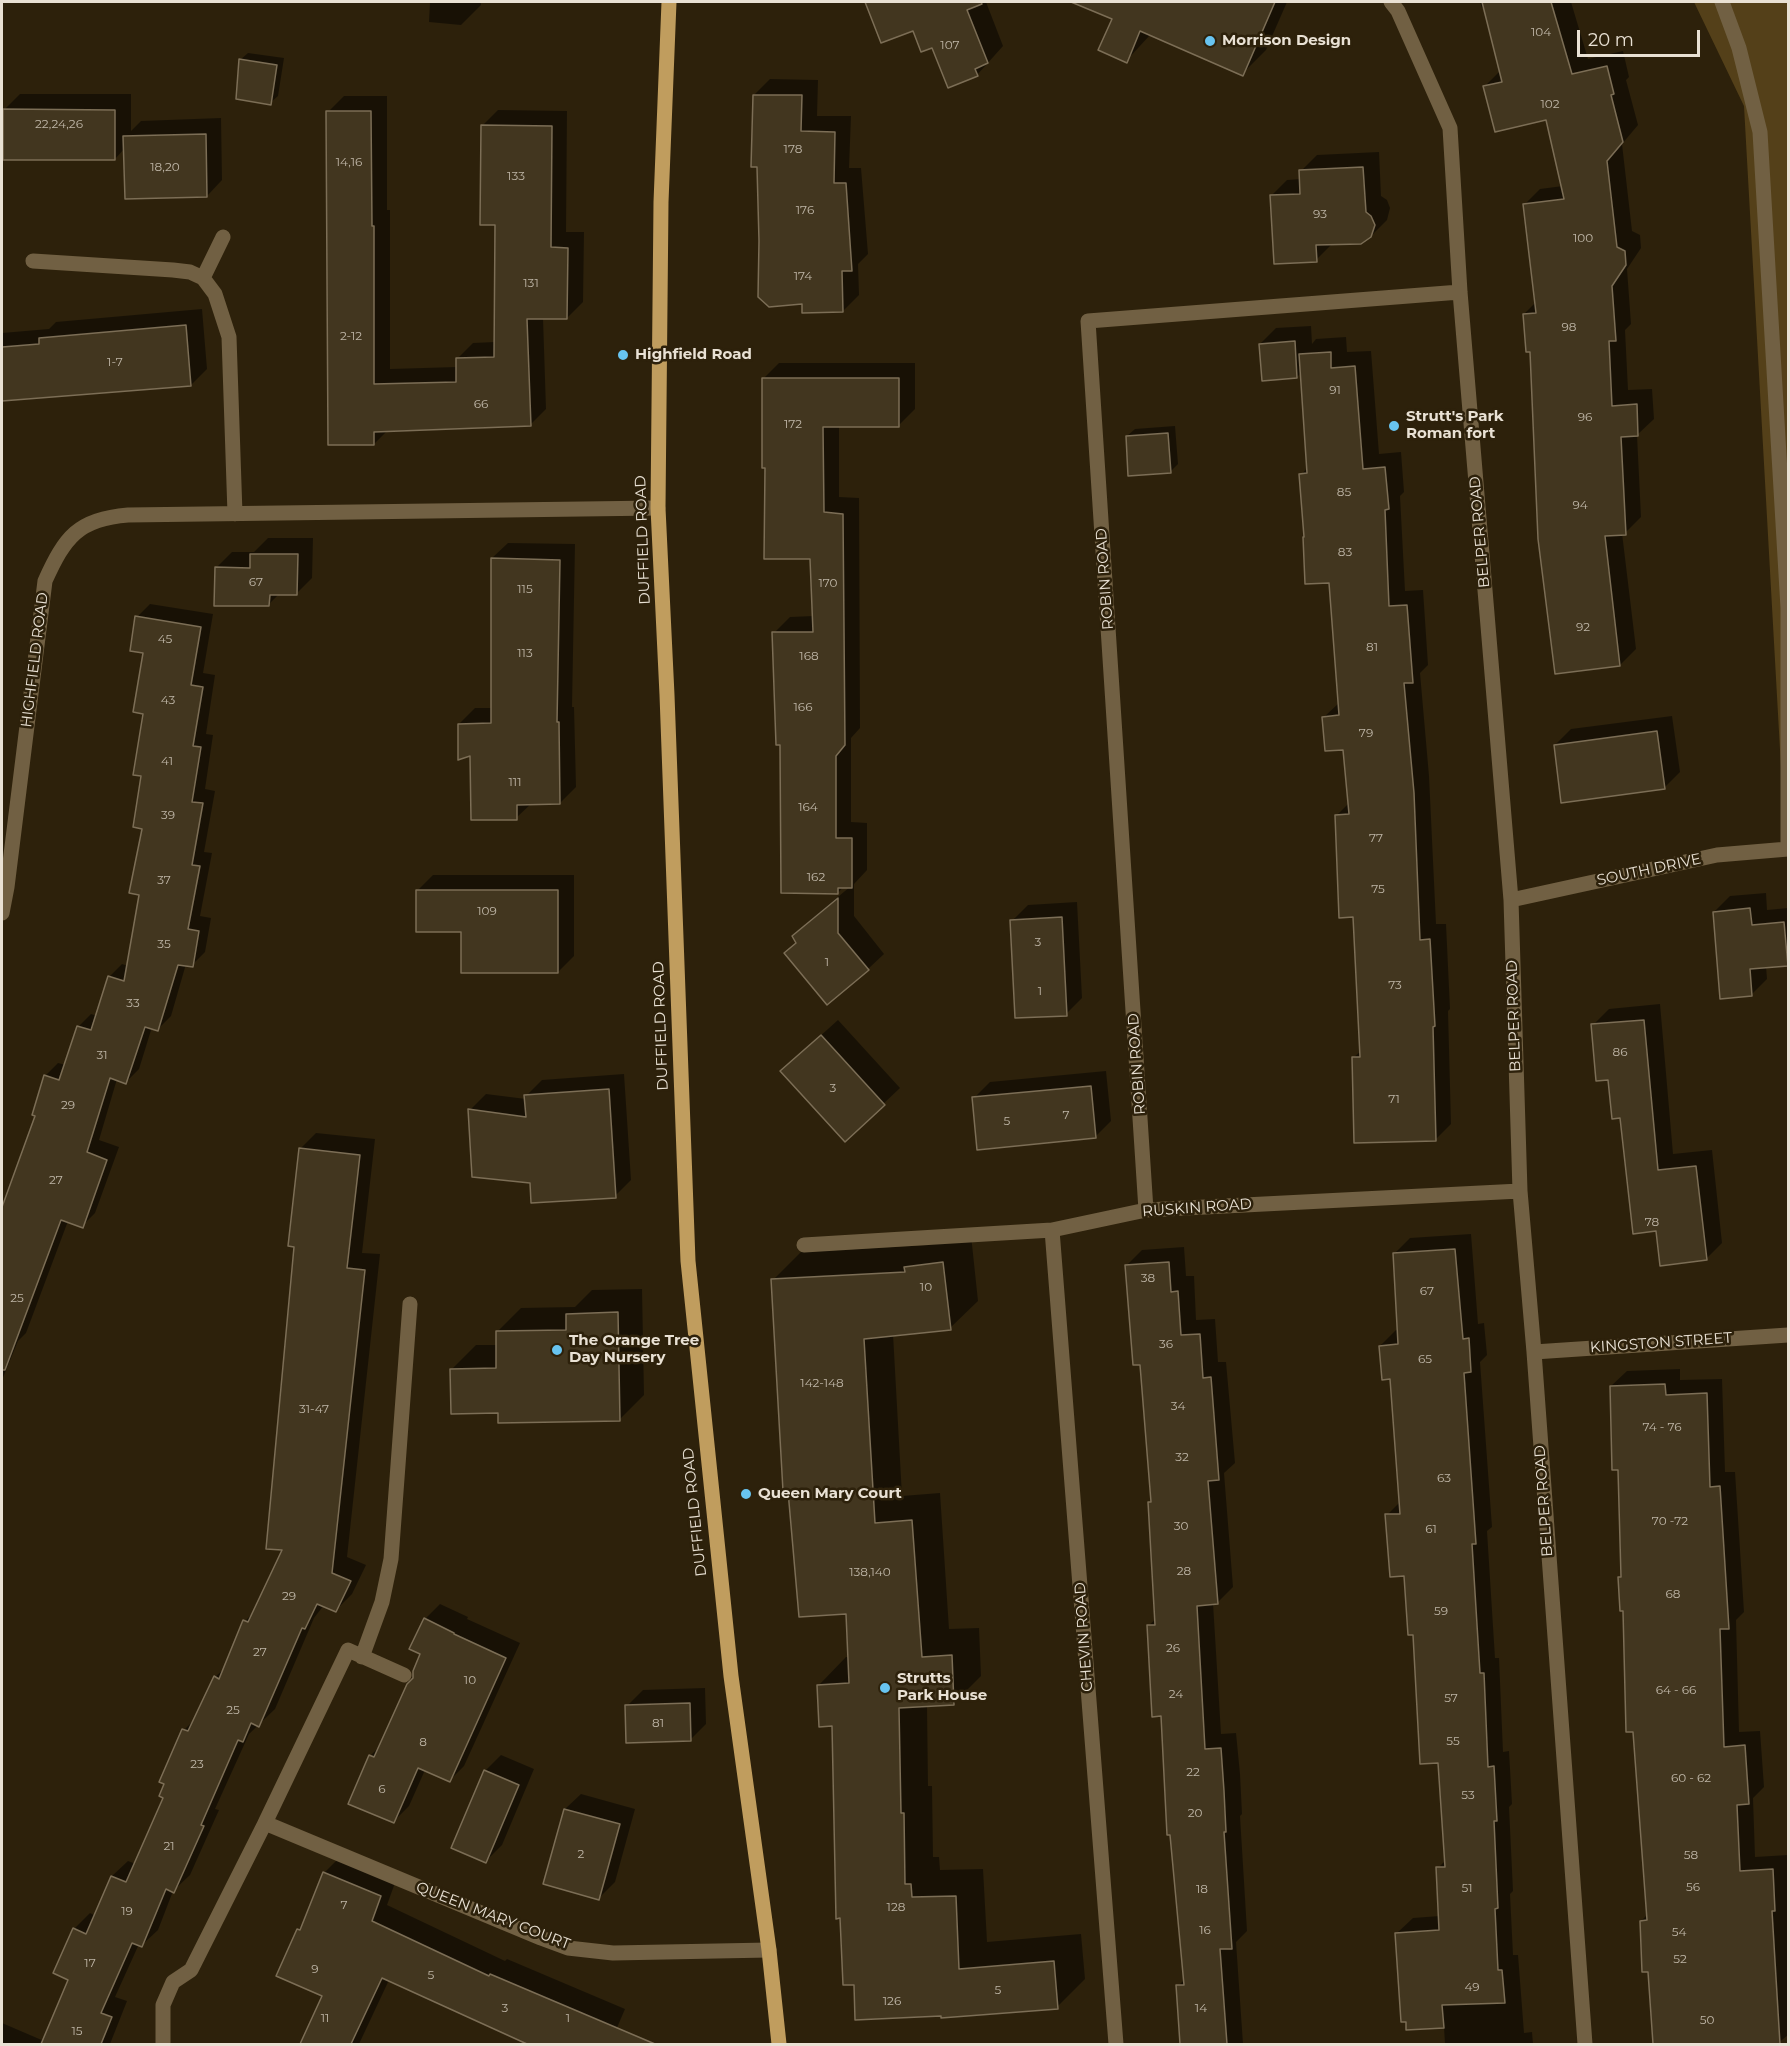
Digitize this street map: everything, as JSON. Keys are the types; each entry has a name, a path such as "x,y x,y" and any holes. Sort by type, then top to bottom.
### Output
{"main road":[{"name":"DUFFIELD ROAD","path":"669,2 661,202 658,508 688,1261 730,1676 769,1950 779,2044"}],"street":[{"name":"BELPER ROAD","path":"1391,2 1411,38 1450,128 1460,292 1511,900 1520,1191 1585,2044"},
{"path":"1722,2 1739,48 1760,132 1788,608 1788,849"},
{"path":"203,278 223,237"},
{"path":"33,261 173,270 190,272 203,278 215,294 229,337 235,514"},
{"name":"ROBIN ROAD","path":"1146,1210 1088,321 1460,292"},
{"name":"HIGHFIELD ROAD","path":"2,914 30,711 42,594 45,581 60,550 80,529 92,521 110,516 658,508"},
{"name":"SOUTH DRIVE","path":"1511,900 1717,855 1788,849"},
{"name":"RUSKIN ROAD","path":"804,1245 1052,1230 1146,1210 1520,1191"},
{"name":"CHEVIN ROAD","path":"1052,1230 1116,2044"},
{"path":"362,1657 382,1602 391,1559 410,1304"},
{"name":"KINGSTON STREET","path":"1534,1352 1788,1335"},
{"path":"163,2044 164,2005 172,1982 192,1970 348,1650 404,1675"},
{"name":"QUEEN MARY COURT","path":"265,1823 568,1948 613,1953 769,1950"}],"shaded area":[{"path":"1694,2 1788,2 1788,841 1785,839 1744,106"}],"building":[{"path":"865,2 981,2 982,4 967,10 988,63 975,69 978,76 948,88 932,48 921,52 913,31 881,43"},
{"name":"Morrison Design","path":"1071,2 1275,2 1243,76 1140,31 1127,63 1098,50 1112,19"},
{"path":"1482,2 1551,2 1572,74 1607,66 1614,94 1611,95 1623,142 1607,161 1617,247 1625,251 1626,265 1612,286 1616,341 1609,341 1612,406 1637,404 1638,436 1621,437 1626,535 1605,536 1620,666 1555,674 1538,539 1530,352 1526,352 1523,314 1536,313 1523,204 1564,199 1546,120 1495,132 1483,86 1502,82"},
{"path":"239,59 277,65 271,105 236,99"},
{"path":"753,95 802,95 801,131 835,132 834,183 846,183 852,271 842,271 843,312 802,313 802,304 769,307 758,297 757,167 751,167"},
{"path":"3,109 115,110 115,160 3,160"},
{"path":"326,111 371,111 374,384 456,382 456,358 494,357 495,225 480,225 481,125 552,126 551,247 568,248 567,319 527,319 531,426 374,432 374,445 328,445"},
{"path":"206,134 207,197 125,199 123,136"},
{"path":"1363,167 1366,212 1371,216 1375,225 1371,237 1361,244 1316,245 1317,262 1274,264 1270,195 1300,194 1299,170"},
{"path":"186,325 191,386 2,401 2,347 39,344 39,338"},
{"path":"1295,341 1297,378 1262,381 1259,344"},
{"path":"1331,352 1331,368 1355,366 1363,469 1385,467 1389,509 1385,510 1389,606 1407,605 1413,683 1404,683 1414,793 1420,940 1430,939 1435,1026 1433,1027 1436,1141 1354,1143 1352,1057 1360,1057 1353,917 1339,918 1335,815 1349,814 1343,750 1325,751 1322,717 1339,715 1329,583 1305,584 1299,474 1307,473 1299,354"},
{"path":"762,378 899,378 899,427 823,427 824,512 843,514 845,745 836,756 836,838 852,838 852,888 838,888 838,894 781,893 780,745 776,745 772,632 813,632 810,559 764,559 765,468 762,468"},
{"path":"1168,433 1171,473 1128,476 1126,436"},
{"path":"250,554 298,554 297,595 270,595 269,606 214,606 215,567 250,568"},
{"path":"491,558 560,560 557,722 559,722 560,804 517,805 517,820 471,820 470,756 458,760 458,724 491,723"},
{"path":"135,616 201,627 191,685 203,687 193,746 201,747 192,802 203,803 192,865 200,866 188,929 199,931 193,967 178,965 158,1031 145,1027 126,1084 110,1078 87,1152 107,1160 83,1228 61,1220 5,1370 2,1370 2,1207 35,1116 32,1115 44,1075 59,1080 77,1026 91,1030 108,976 124,981 139,895 129,893 142,829 133,827 141,776 133,775 143,714 133,712 143,653 130,651"},
{"path":"1657,731 1665,789 1561,803 1554,745"},
{"path":"416,890 558,890 558,973 461,973 461,932 416,932"},
{"path":"838,898 838,933 869,970 827,1005 784,953 796,943 792,936"},
{"path":"1750,908 1752,925 1784,922 1788,966 1750,969 1752,996 1720,999 1713,912"},
{"path":"1062,917 1067,1016 1015,1018 1010,920"},
{"path":"1644,1020 1658,1170 1696,1166 1707,1260 1660,1266 1656,1231 1633,1234 1620,1118 1612,1119 1608,1080 1596,1081 1591,1024"},
{"path":"821,1035 885,1105 845,1142 780,1071"},
{"path":"1091,1086 1096,1138 977,1150 972,1097"},
{"path":"609,1089 616,1198 531,1203 530,1183 472,1177 468,1109 526,1117 524,1095"},
{"path":"299,1148 360,1155 347,1268 365,1270 332,1573 351,1581 336,1612 317,1604 305,1629 302,1628 259,1727 251,1723 243,1742 238,1740 201,1825 204,1826 174,1893 166,1889 142,1947 132,1943 101,2013 112,2017 101,2044 41,2044 68,1980 53,1973 73,1928 86,1934 111,1876 126,1882 163,1798 159,1796 164,1784 159,1782 182,1729 188,1731 214,1676 219,1679 243,1620 248,1622 282,1550 266,1549 294,1247 288,1246"},
{"path":"1455,1249 1463,1339 1469,1338 1471,1372 1464,1373 1476,1544 1472,1544 1480,1673 1484,1673 1488,1767 1494,1766 1498,1908 1495,1909 1498,1970 1502,1970 1505,2003 1442,2005 1444,2028 1406,2030 1406,2022 1401,2022 1395,1933 1439,1930 1436,1867 1445,1867 1438,1763 1420,1764 1413,1635 1408,1635 1404,1576 1390,1577 1385,1514 1400,1514 1390,1379 1382,1380 1379,1346 1398,1344 1393,1253"},
{"path":"943,1262 951,1330 864,1339 875,1523 912,1520 922,1657 952,1655 954,1705 899,1708 905,1884 911,1884 912,1897 956,1896 959,1969 1054,1961 1058,2009 941,2018 941,2016 855,2020 854,1985 843,1985 840,1918 836,1919 832,1726 819,1727 817,1685 849,1683 846,1614 799,1617 788,1491 783,1491 771,1279 905,1272 904,1267"},
{"path":"1169,1262 1171,1292 1178,1291 1181,1335 1200,1334 1203,1378 1211,1377 1219,1480 1208,1481 1218,1604 1197,1606 1205,1749 1221,1748 1224,1791 1226,1832 1224,1832 1232,1949 1220,1949 1227,2044 1180,2044 1176,1985 1184,1985 1170,1835 1167,1835 1161,1716 1152,1717 1147,1625 1155,1625 1148,1502 1151,1502 1140,1365 1133,1365 1125,1265"},
{"name":"The Orange Tree Day Nursery","path":"618,1312 620,1421 498,1423 498,1413 451,1414 450,1369 496,1368 496,1331 566,1330 566,1314"},
{"path":"1665,1384 1666,1395 1707,1393 1710,1487 1720,1486 1729,1629 1720,1629 1724,1747 1745,1745 1749,1804 1737,1805 1740,1871 1773,1869 1775,1911 1772,1911 1780,2044 1653,2044 1648,1972 1642,1972 1640,1921 1647,1920 1633,1732 1626,1732 1623,1611 1620,1611 1618,1577 1621,1577 1618,1470 1612,1470 1610,1386"},
{"path":"424,1618 506,1658 450,1782 418,1768 394,1823 348,1804 369,1755 374,1757 407,1684 413,1678 413,1671 420,1654 409,1649"},
{"path":"690,1703 691,1741 626,1743 625,1705"},
{"path":"484,1770 519,1785 486,1863 451,1848"},
{"path":"564,1809 620,1824 599,1900 543,1884"},
{"path":"323,1872 381,1896 372,1921 489,1976 490,1974 655,2044 527,2044 382,1978 351,2044 300,2044 322,1996 276,1976 297,1929 300,1930"}],"place":[{"name":"Morrison Design","path":"1210,41"},
{"name":"Highfield Road","path":"623,355"},
{"name":"Strutt's Park Roman fort","path":"1394,426"},
{"name":"The Orange Tree Day Nursery","path":"557,1350"},
{"name":"Queen Mary Court","path":"746,1494"},
{"name":"Strutts Park House","path":"885,1688"}]}
